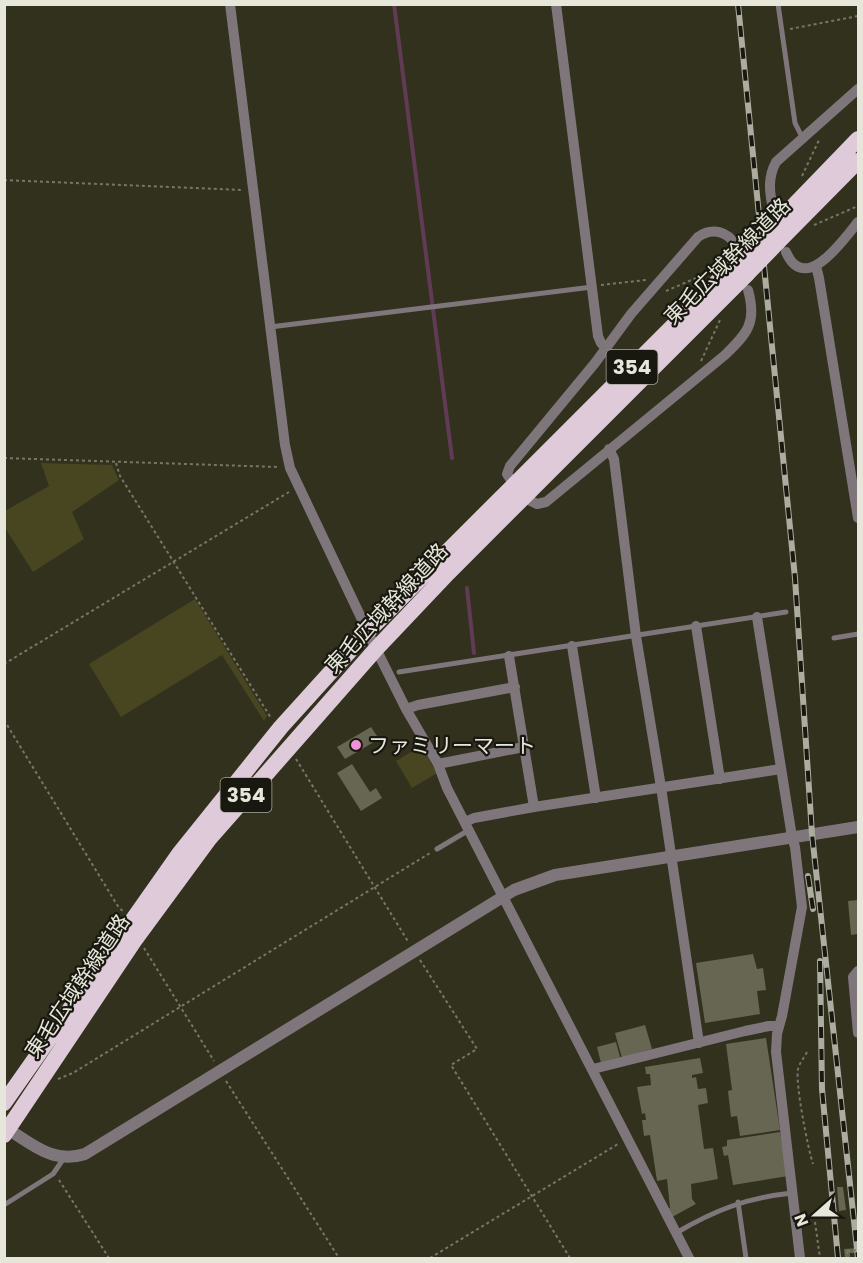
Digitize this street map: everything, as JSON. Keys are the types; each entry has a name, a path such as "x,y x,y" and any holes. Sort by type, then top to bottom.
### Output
{"highway":[{"name":"東毛広域幹線道路","path":"7,1132 134,941 209,838 375,649 448,573 739,251 774,226 858,139"},
{"name":"東毛広域幹線道路","path":"4,1103 179,854 281,727 367,632 747,282 782,247 858,161"}],"street":[{"path":"230,4 285,445 290,468 375,649 438,764 447,788 688,1258"},
{"path":"556,4 598,336 606,348"},
{"path":"773,208 769,187 774,167 781,156 858,89"},
{"path":"782,247 790,260 801,267 816,266 829,256 858,222"},
{"path":"739,251 733,240 726,234 716,231 698,237 631,314 510,466 507,474 520,492 537,504 546,502 658,408 692,383 742,339 749,327 753,312 747,282"},
{"path":"816,266 858,518"},
{"path":"609,449 614,459 636,636 699,1043"},
{"path":"757,618 795,847 802,907 776,1040 776,1065 794,1193 800,1258 794,1258"},
{"path":"696,626 720,779"},
{"path":"572,646 596,798"},
{"path":"509,656 534,807"},
{"path":"406,709 515,687"},
{"path":"438,764 524,747"},
{"path":"467,826 474,818 534,807 781,769"},
{"path":"7,1132 44,1152 64,1158 84,1154 503,896 555,875 858,827"},
{"path":"858,971 853,977 858,1034"},
{"path":"593,1069 769,1026 779,1026"}],"lane":[{"path":"778,4 795,123 802,137"},
{"path":"270,327 592,287"},
{"path":"399,672 786,612"},
{"path":"834,638 858,634"},
{"path":"437,849 467,826"},
{"path":"4,1205 53,1174 64,1158"},
{"path":"676,1233 707,1215 738,1202 794,1193"},
{"path":"738,1202 746,1258"}],"path":[{"path":"782,31 858,16"},
{"path":"803,175 821,136"},
{"path":"4,180 253,190"},
{"path":"819,223 858,206"},
{"path":"659,297 667,290 703,275"},
{"path":"592,287 660,280"},
{"path":"700,363 718,325"},
{"path":"4,458 290,468"},
{"path":"116,463 120,476 271,718"},
{"path":"4,664 299,486"},
{"path":"4,720 122,910"},
{"path":"297,761 477,1050 451,1065 570,1258"},
{"path":"47,1071 55,1078 63,1079 437,849"},
{"path":"150,957 339,1258"},
{"path":"807,1052 801,1062 798,1078 808,1148 813,1164"},
{"path":"430,1258 628,1138"},
{"path":"53,1174 60,1181 109,1258"},
{"path":"815,1222 820,1258"},
{"path":"848,1258 847,1251 858,1250"}],"shaded area":[{"path":"41,463 112,465 119,480 72,512 84,539 33,572 5,528 5,511 49,486"},
{"path":"195,599 267,716 264,721 222,655 121,717 89,664"},
{"path":"421,746 437,773 412,788 396,761"}],"building":[{"path":"371,727 379,739 345,759 337,747"},
{"path":"352,764 370,792 376,788 382,798 361,811 337,773"},
{"path":"858,900 858,934 851,935 848,901"},
{"path":"753,954 757,969 763,968 766,990 757,991 760,1014 705,1023 696,963"},
{"path":"645,1025 652,1049 622,1058 615,1033"},
{"path":"766,1038 780,1130 740,1136 737,1116 731,1117 728,1091 732,1090 726,1044"},
{"path":"616,1042 620,1057 601,1063 597,1047"},
{"path":"700,1058 703,1073 692,1075 692,1078 696,1077 698,1089 706,1088 708,1103 698,1105 704,1149 713,1148 718,1179 691,1184 692,1199 696,1204 672,1217 668,1209 670,1208 667,1179 657,1181 650,1135 644,1136 642,1120 646,1120 645,1113 642,1114 637,1087 651,1085 650,1074 646,1074 645,1067"},
{"path":"780,1132 788,1176 733,1185 728,1155 724,1156 722,1147 727,1146 727,1140"},
{"path":"837,1187 843,1187 846,1210 839,1211"},
{"path":"858,1248 858,1253 850,1253 850,1258 845,1258 844,1249"}],"waterway":[{"path":"394,4 452,458"},
{"path":"467,588 474,653"}],"railway":[{"path":"738,4 795,578 812,834 858,1258"},
{"path":"808,876 813,909"},
{"path":"820,961 822,1089 838,1258"}],"place":[{"name":"ファミリーマート","path":"356,745"}]}
